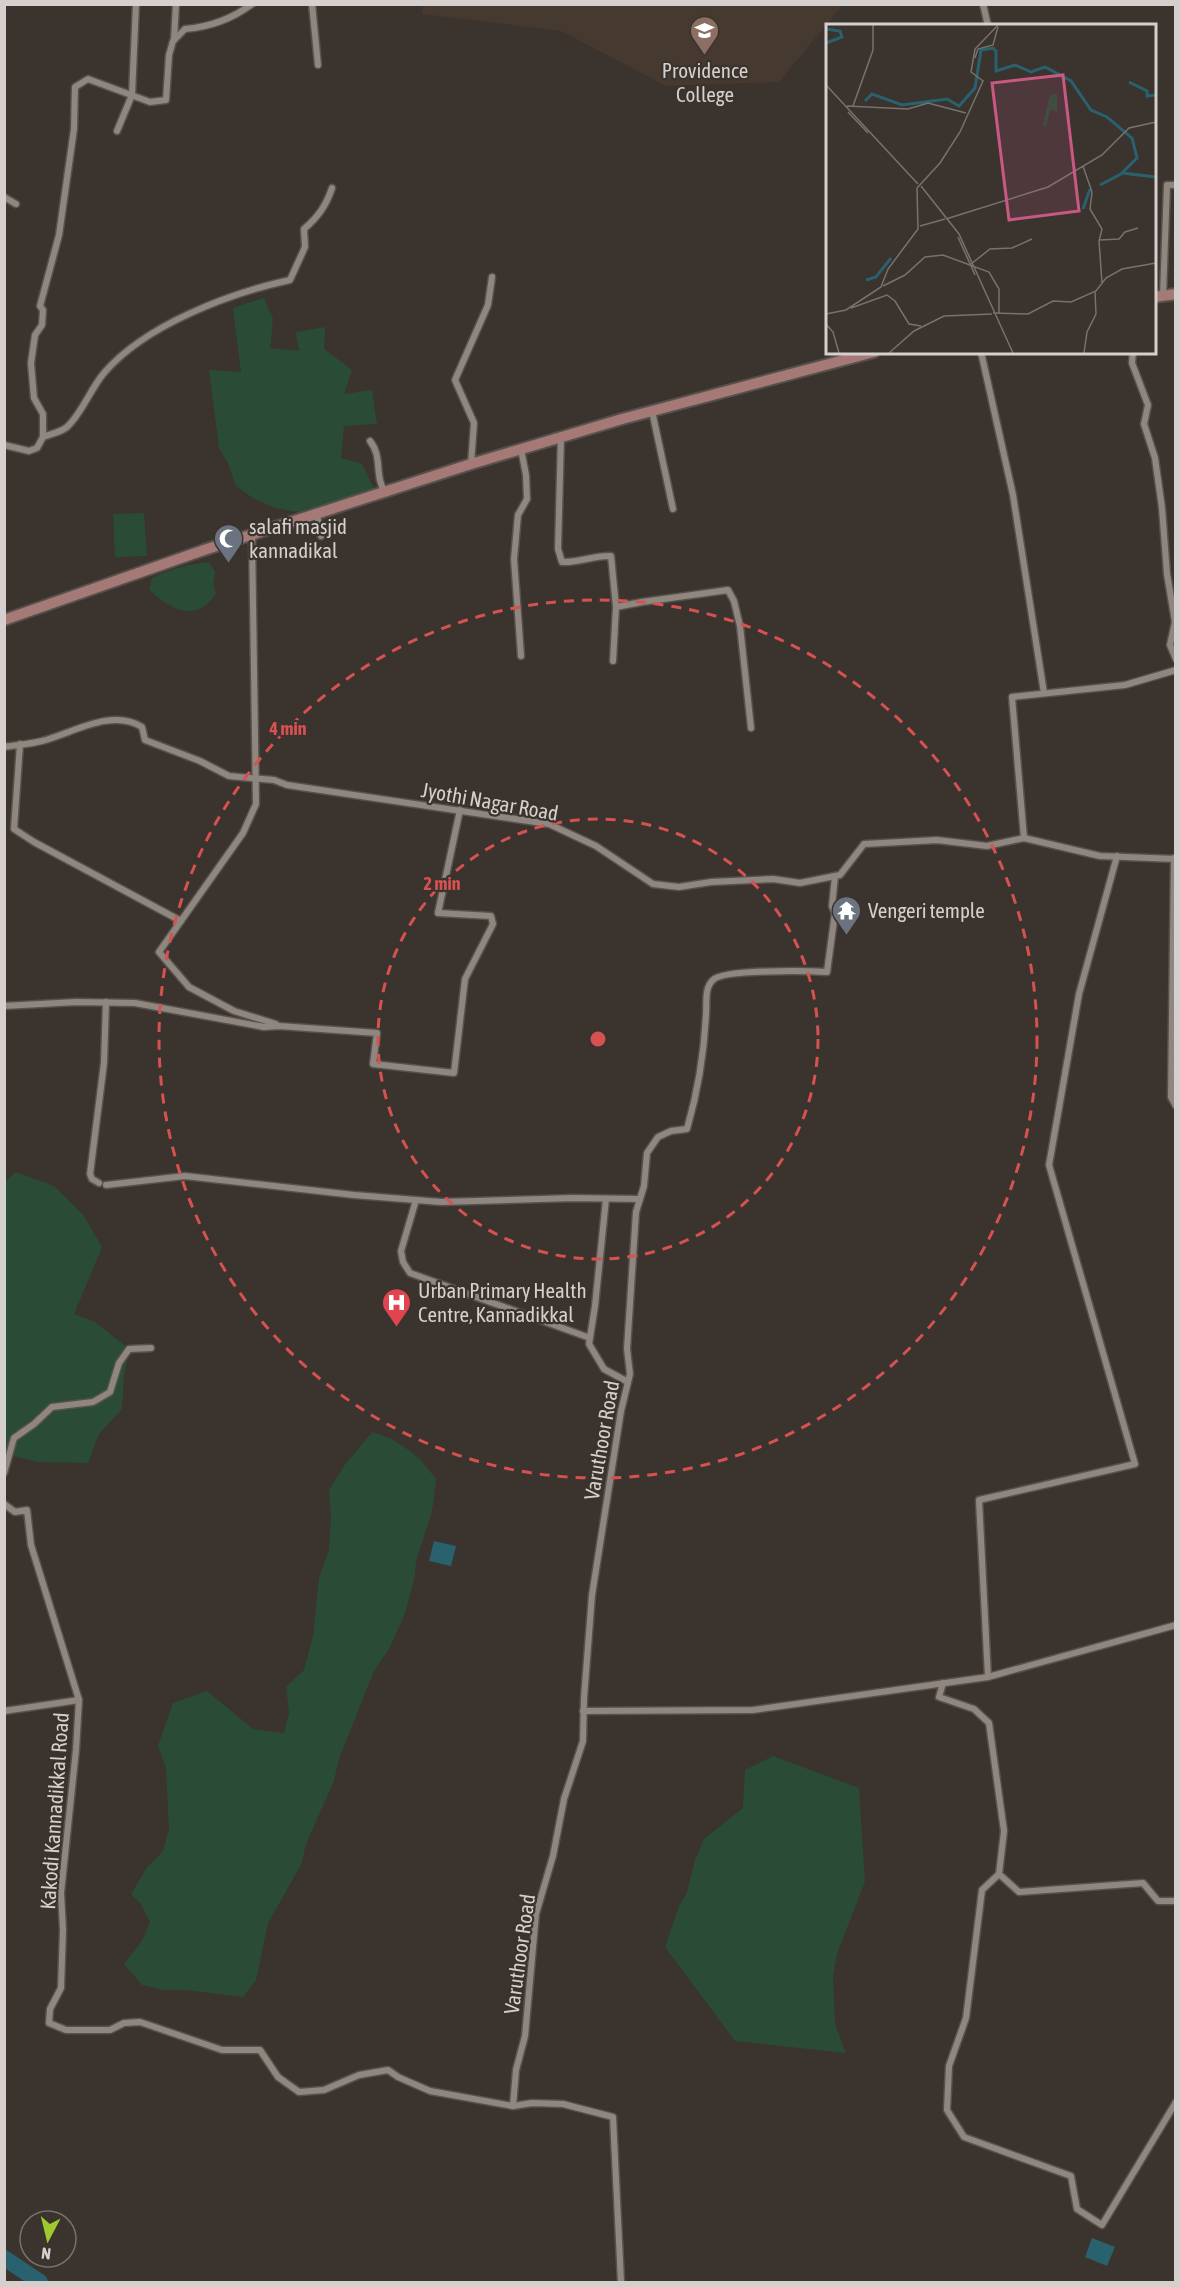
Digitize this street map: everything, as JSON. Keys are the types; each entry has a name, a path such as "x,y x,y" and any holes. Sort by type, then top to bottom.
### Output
{"main road":[{"path":"1159,297 1176,294"},
{"path":"4,620 252,535 471,464 652,411 866,354"}],"street":[{"path":"117,131 132,95 136,4"},
{"path":"4,445 29,451 37,448 43,437 43,414 34,398 30,363 35,335 42,325 44,310 40,306 59,235 74,129 75,87 88,79 150,102 166,99 176,4"},
{"path":"174,40 185,29 206,28 240,13 252,4"},
{"path":"312,4 318,65"},
{"path":"983,4 988,24"},
{"path":"1159,297 1167,185 1176,185"},
{"path":"43,437 68,427 104,373 136,344 172,320 265,286 290,280 304,247 304,229 317,218 327,204 332,188"},
{"path":"4,196 16,204"},
{"path":"471,464 474,423 455,380 488,306 492,277"},
{"path":"981,354 1012,495 1044,693"},
{"path":"1133,354 1132,363 1148,405 1144,423 1155,458 1162,508 1167,574 1175,622 1170,645 1176,659"},
{"path":"652,411 673,508"},
{"path":"561,437 558,549 562,562 573,563 601,556 611,556 616,607 613,661"},
{"path":"370,441 378,455 380,482 385,492"},
{"path":"521,449 527,499 518,515 514,560 521,656"},
{"path":"317,515 321,536"},
{"path":"252,535 256,804 243,833 159,952 189,987 234,1011 279,1026"},
{"path":"616,607 728,590 734,601 740,626 751,728"},
{"path":"1024,838 1012,697 1125,685 1176,670"},
{"name":"Jyothi Nagar Road","path":"4,747 43,741 100,722 132,721 142,727 145,740 200,761 229,776 549,825 596,846 653,884 679,887 711,882 773,879 800,883 835,876"},
{"path":"20,744 14,829 181,921"},
{"path":"4,1006 106,1002 150,1005 264,1028 279,1026 377,1033 374,1064 454,1072 465,979 493,924 491,916 438,913 460,810"},
{"path":"835,876 840,875 864,844 937,840 987,846 1024,838 1100,856 1175,859 1171,1097 1176,1106"},
{"path":"988,1677 979,1500 1135,1464 1049,1165 1079,994 1117,856"},
{"name":"Varuthoor Road","path":"513,2106 516,2070 525,2036 536,1914 553,1856 564,1798 583,1742 583,1711 592,1595 621,1411 630,1374 627,1349 636,1212 644,1186 647,1153 658,1137 671,1131 687,1129 704,1057 707,988 714,978 725,974 827,972 835,913 832,906 835,876"},
{"path":"106,1002 104,1063 90,1173 92,1179 102,1184 185,1176 441,1202 573,1198 640,1199"},
{"path":"606,1199 589,1344 604,1369 628,1382"},
{"path":"416,1200 401,1251 403,1262 410,1273 590,1338"},
{"path":"4,1473 14,1437 34,1424 52,1407 93,1402 110,1392 119,1363 129,1349 151,1348"},
{"name":"Kakodi Kannadikkal Road","path":"4,1504 15,1512 27,1510 31,1545 79,1700 61,1893 63,1930 61,1988 50,2009 49,2023 66,2030 111,2030 124,2023 140,2022 222,2050 260,2050 278,2076 299,2092 324,2090 359,2075 388,2070 430,2091 513,2106 532,2103 563,2104 612,2117 621,2283"},
{"path":"583,1711 753,1710 988,1677 1176,1625"},
{"path":"943,1683 939,1696 974,1710 989,1723 1004,1831 999,1874 982,1890 966,2018 949,2066 947,2110 964,2137 1071,2176 1077,2209 1102,2225 1176,2102"},
{"path":"4,1711 79,1700"},
{"path":"999,1874 1019,1892 1143,1882 1158,1901 1176,1901"}],"shaded area":[{"name":"Providence College","path":"423,4 843,4 779,82 666,86 561,31 422,14"}],"green space":[{"path":"264,298 273,319 270,348 299,351 296,332 325,327 324,349 352,370 344,394 372,390 377,424 344,426 341,458 362,464 377,495 349,504 325,505 299,512 275,508 253,498 236,486 228,463 219,448 209,370 241,372 233,308"},
{"path":"144,513 147,556 115,557 113,514"},
{"path":"209,562 215,572 213,584 216,593 208,603 200,608 192,611 174,608 149,589 152,578 180,567"},
{"path":"16,1172 54,1186 84,1216 102,1247 74,1314 95,1322 129,1349 124,1376 122,1409 99,1434 88,1463 38,1462 5,1454 4,1183"},
{"path":"372,1432 390,1438 407,1449 420,1459 436,1479 432,1512 416,1561 414,1580 404,1616 390,1647 373,1673 339,1759 334,1781 306,1844 301,1865 268,1923 256,1980 243,1997 186,1990 164,1990 142,1985 124,1964 142,1941 150,1922 141,1904 131,1894 146,1869 163,1851 169,1829 166,1768 158,1746 173,1703 207,1691 253,1729 284,1733 289,1713 286,1687 304,1670 313,1636 319,1578 329,1550 331,1518 329,1490 344,1466"},
{"path":"773,1756 859,1788 865,1881 837,1954 833,1976 835,2024 846,2053 735,2041 665,1947 679,1906 687,1892 695,1860 704,1839 743,1808 745,1770"}],"water":[{"path":"434,1541 456,1546 451,1566 429,1561"},
{"path":"1092,2238 1115,2247 1107,2266 1085,2257"}],"waterway":[{"path":"4,2258 40,2282"}],"place":[{"name":"Providence College","path":"705,56"},
{"name":"salafi masjid kannadikal","path":"228,564"},
{"name":"Vengeri temple","path":"847,936"},
{"name":"Urban Primary Health Centre, Kannadikkal","path":"397,1328"}]}
